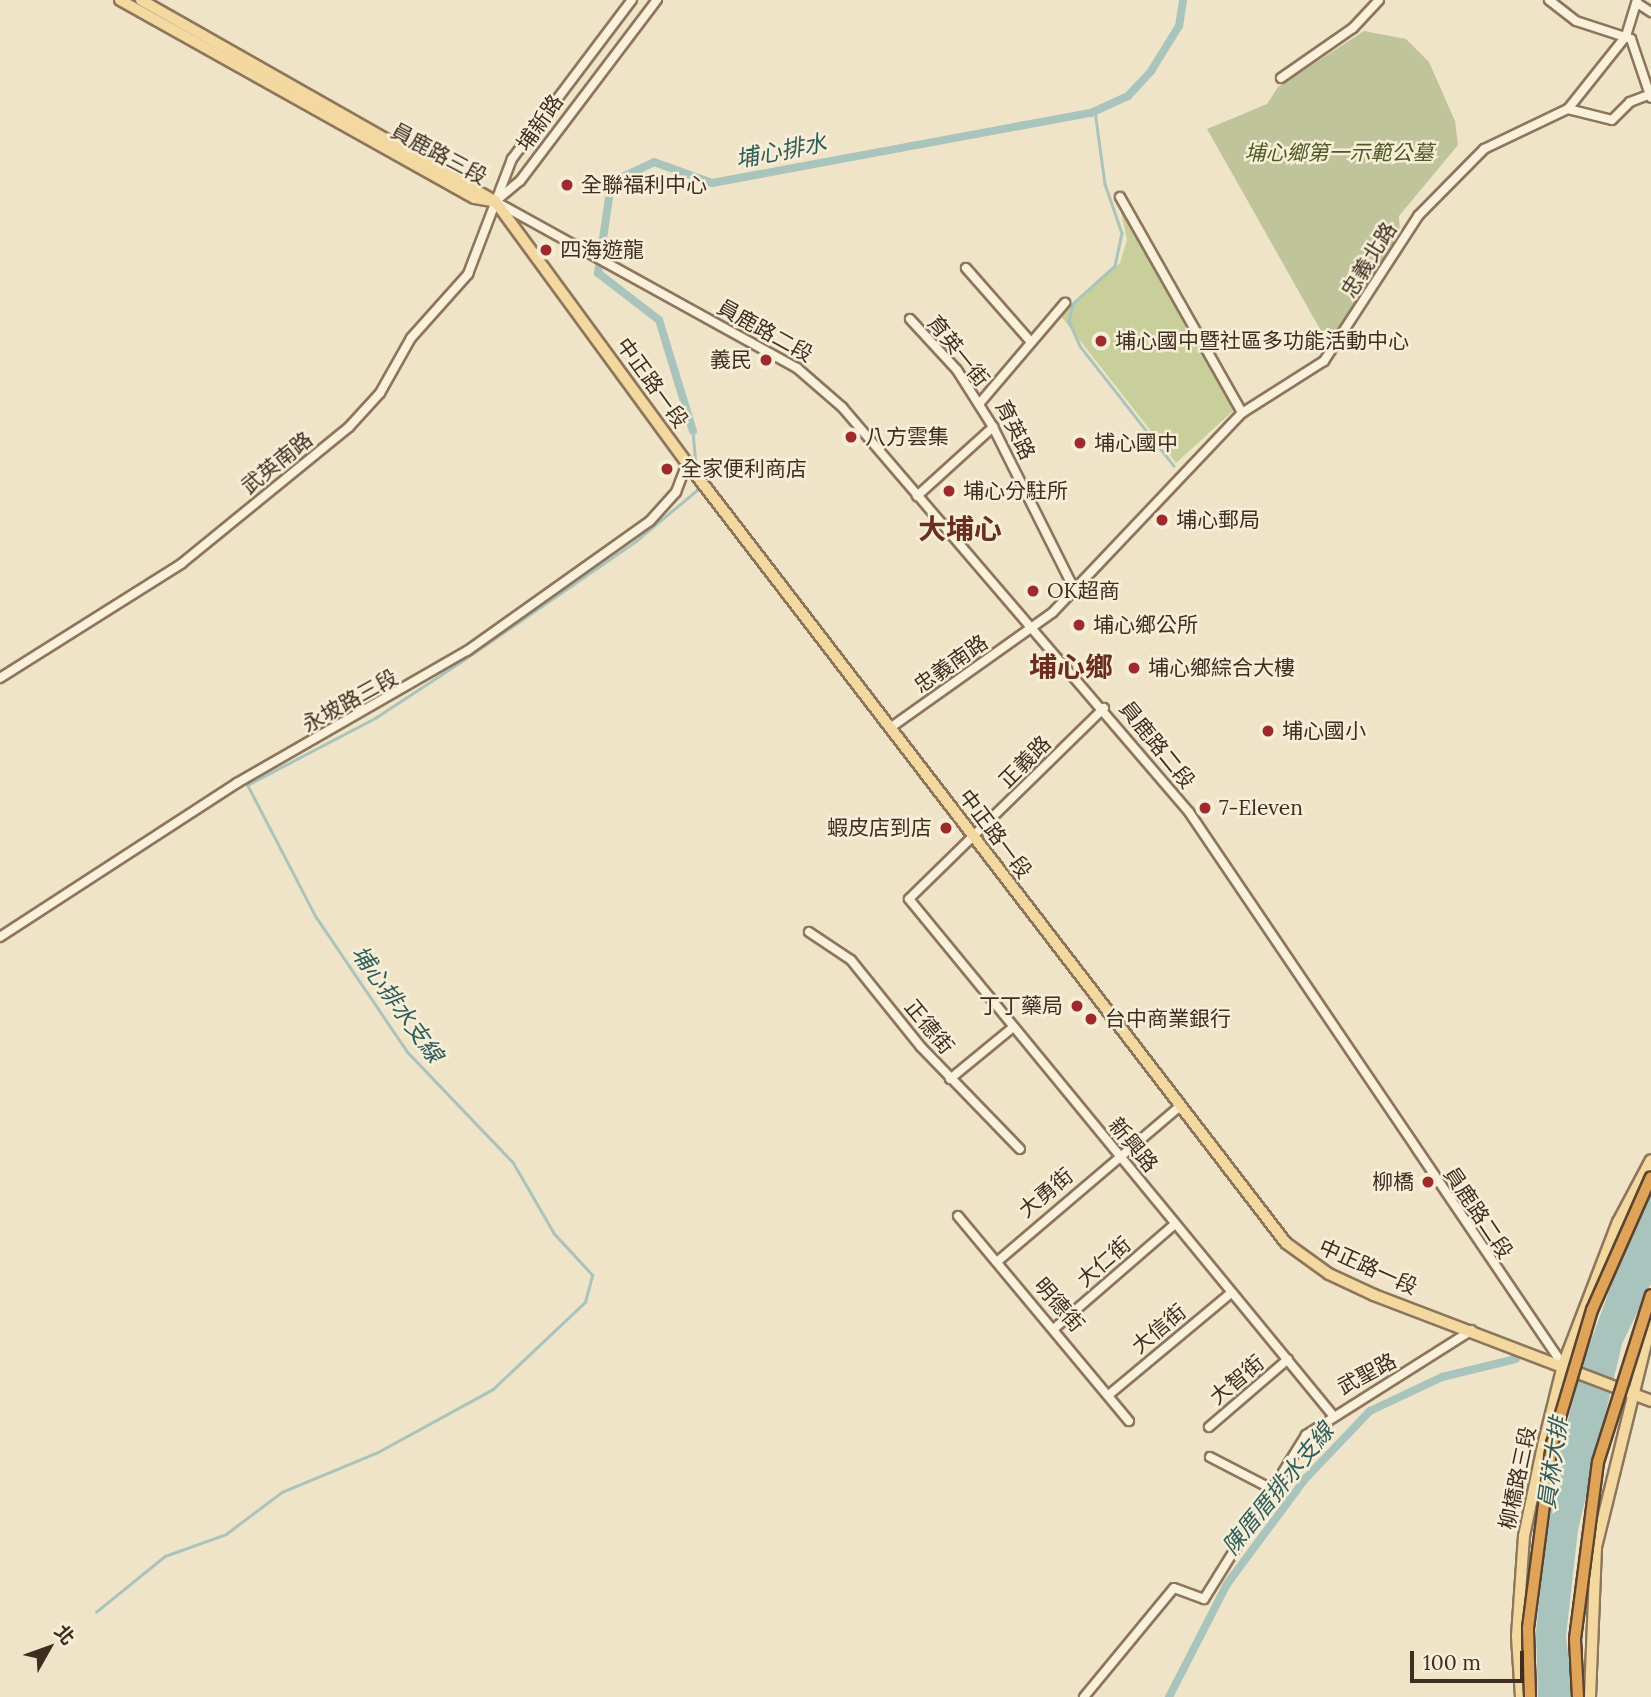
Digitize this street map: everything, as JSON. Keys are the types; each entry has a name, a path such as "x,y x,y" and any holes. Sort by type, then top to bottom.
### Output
{"highway":[{"path":"1530,1697 1528,1628 1552,1444 1592,1310 1651,1177"},
{"path":"1578,1697 1575,1639 1598,1462 1651,1295"}],"main road":[{"name":"員鹿路三段","path":"120,0 475,198 495,201"},
{"name":"員鹿路三段","path":"141,0 495,201"},
{"name":"中正路一段","path":"495,201 687,463 1179,1107 1300,1257 1374,1295 1563,1365 1651,1401"},
{"name":"柳橋路三段","path":"1521,1697 1517,1636 1524,1536 1563,1365 1618,1222 1651,1160"},
{"path":"1590,1697 1596,1547 1631,1392 1651,1323"}],"street":[{"name":"埔新路","path":"495,201 512,159 632,0"},
{"name":"埔新路","path":"495,201 520,181 657,0"},
{"path":"1281,78 1353,28 1379,0"},
{"path":"1549,0 1576,21 1626,36 1650,95 1612,120 1568,109"},
{"path":"1637,1 1651,12"},
{"name":"忠義北路","path":"1031,628 1075,591 1242,413 1324,361 1418,216 1484,149 1568,109 1626,36 1637,1"},
{"path":"1120,197 1242,413"},
{"name":"員鹿路二段","path":"495,201 813,378 1104,708 1189,812 1563,1365"},
{"name":"武英南路","path":"0,678 181,564 349,427 380,393 411,338 468,274 495,201"},
{"path":"966,268 1031,342"},
{"name":"育英路","path":"1065,303 979,404 1075,591"},
{"name":"育英一街","path":"910,319 979,404"},
{"path":"917,496 993,427"},
{"name":"永坡路三段","path":"0,937 237,783 467,651 650,521 676,492 687,463"},
{"name":"忠義南路","path":"890,728 1031,628"},
{"name":"正義路","path":"909,899 1104,708"},
{"name":"新興路","path":"909,899 1012,1028 1331,1413"},
{"name":"正德街","path":"809,932 851,960 950,1079 1020,1149"},
{"path":"950,1079 1012,1028"},
{"name":"大勇街","path":"998,1261 1118,1156 1179,1107"},
{"name":"明德街","path":"958,1216 1111,1393 1129,1421"},
{"name":"大仁街","path":"1055,1327 1175,1224"},
{"name":"大信街","path":"1111,1393 1231,1293"},
{"name":"武聖路","path":"1084,1697 1174,1588 1204,1599 1270,1488 1306,1435 1331,1413 1450,1349 1472,1331"},
{"name":"大智街","path":"1209,1427 1288,1359"},
{"path":"1210,1457 1270,1488"}],"green space":[{"name":"埔心鄉第一示範公墓","path":"1364,31 1406,39 1429,62 1455,121 1458,145 1399,216 1400,236 1329,345 1207,129 1267,104 1278,87"},
{"path":"1120,207 1234,410 1176,463 1060,315 1120,263 1127,240"}],"water":[{"path":"1651,1193 1651,1284 1622,1344 1578,1530 1566,1636 1573,1697 1538,1697 1536,1632 1550,1492 1581,1368 1634,1223"}],"waterway":[{"name":"埔心排水","path":"693,431 659,320 598,273 610,191 618,179 654,162 712,183 1091,113 1128,96 1151,71 1179,26 1183,0"},
{"path":"1095,111 1105,184 1122,233 1115,266 1073,304 1069,321 1080,346 1174,466"},
{"name":"埔心排水支線","path":"693,431 696,469"},
{"name":"埔心排水支線","path":"96,1612 165,1556 226,1534 282,1492 378,1452 493,1389 585,1302 592,1275 554,1234 513,1163 407,1052 315,916 247,785 375,718 465,659 636,541 697,490 697,482"},
{"name":"陳厝厝排水支線","path":"1169,1697 1227,1584 1305,1479 1370,1411 1442,1377 1516,1359"}],"place":[{"name":"全聯福利中心","path":"567,185"},
{"name":"四海遊龍","path":"546,250"},
{"name":"埔心國中暨社區多功能活動中心","path":"1101,341"},
{"name":"義民","path":"766,360"},
{"name":"八方雲集","path":"851,437"},
{"name":"埔心國中","path":"1080,443"},
{"name":"全家便利商店","path":"667,469"},
{"name":"埔心分駐所","path":"949,491"},
{"name":"埔心郵局","path":"1162,520"},
{"name":"OK超商","path":"1033,591"},
{"name":"埔心鄉公所","path":"1079,625"},
{"name":"埔心鄉綜合大樓","path":"1134,668"},
{"name":"埔心國小","path":"1268,731"},
{"name":"7-Eleven","path":"1205,808"},
{"name":"蝦皮店到店","path":"946,828"},
{"name":"丁丁藥局","path":"1077,1006"},
{"name":"台中商業銀行","path":"1091,1019"},
{"name":"柳橋","path":"1428,1182"}],"district":[{"name":"大埔心","path":"960,529"},
{"name":"埔心鄉","path":"1071,667"}],"water label":[{"name":"員林大排","path":"1553,1463"}]}
